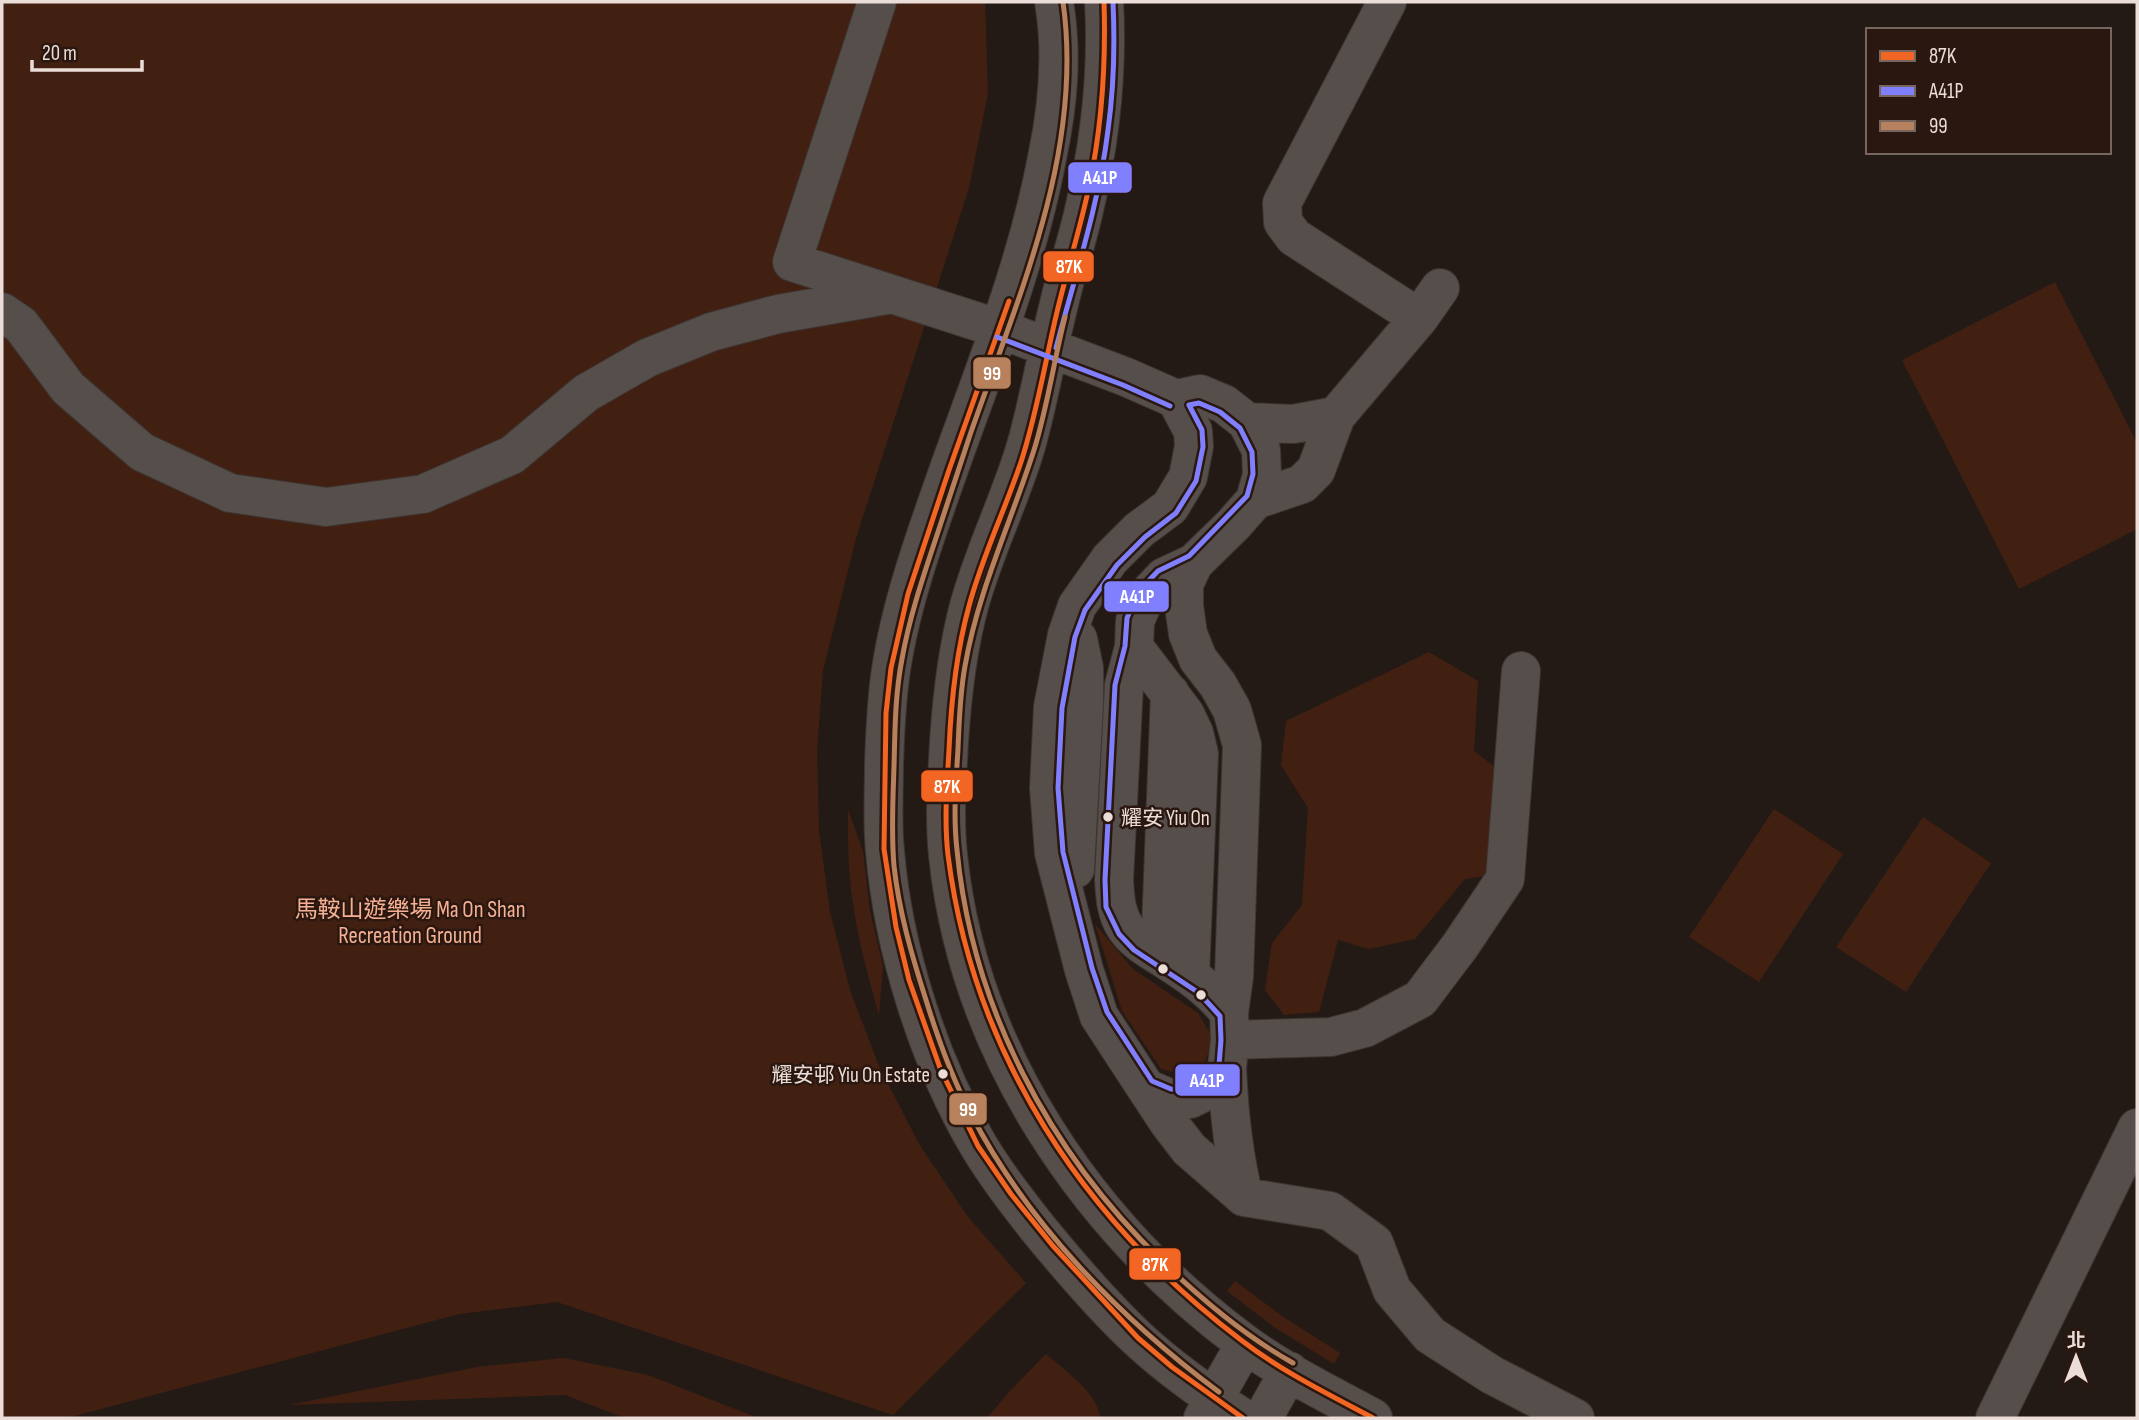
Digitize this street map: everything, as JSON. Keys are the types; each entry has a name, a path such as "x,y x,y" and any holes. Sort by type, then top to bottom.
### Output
{"street":[{"path":"877,2 792,262 1048,346 1177,399 1200,394 1224,404 1247,422 1261,450 1262,475 1255,500 1195,562 1164,577 1146,596 1135,621 1134,647 1124,685 1115,905 1125,928 1139,943 1175,965 1218,999 1229,1040 1214,1087 1190,1099 1169,1098 1146,1088"},
{"path":"1054,2 1059,62 1057,108 1026,249 908,594 891,668 886,726 884,849 896,927 909,980 940,1068 978,1146 1019,1205 1107,1307 1220,1412 1245,1344"},
{"path":"1104,2 1106,37 1103,100 1084,212 1048,346 1026,447 972,594 956,662 946,791 948,853 954,898 964,946 996,1038 1045,1130 1108,1218 1153,1267 1245,1344 1373,1418"},
{"path":"1255,500 1302,484 1316,470 1336,416 1429,303 1294,237 1283,222 1282,203 1387,2"},
{"path":"2,312 21,325 68,388 142,452 230,493 326,507 423,494 512,455 586,393 647,358 711,332 778,314 893,294"},
{"path":"1177,399 1193,431 1194,446 1188,477 1170,507 1139,530 1110,559 1077,606 1067,635 1053,707 1049,788 1054,853 1084,970 1099,1016 1189,1149 1244,1197 1330,1211 1374,1243 1392,1290 1430,1335 1492,1375 1575,1418"},
{"path":"1247,422 1293,424 1336,416"},
{"path":"1195,562 1184,584 1188,634 1198,659 1218,685 1232,710 1242,745 1234,975 1229,1040 1231,1132 1244,1197"},
{"path":"1134,647 1170,693 1175,965"},
{"path":"1229,1040 1331,1037 1364,1028 1420,999 1505,879 1521,671"},
{"path":"1996,1418 2137,1128"},
{"path":"1263,1418 1289,1371"}],"green space":[{"name":"馬鞍山遊樂場 Ma On Shan Recreation Ground","path":"2,2 985,2 988,93 969,188 856,538 823,670 817,751 819,831 830,912 850,990 879,1066 919,1144 968,1217 1026,1283 893,1415 557,1302 459,1314 67,1418 2,1418"},
{"path":"2055,282 2137,443 2137,529 2019,589 1902,360"},
{"path":"1429,652 1478,681 1474,751 1526,791 1523,871 1465,879 1415,939 1369,949 1338,940 1319,1012 1284,1015 1265,990 1272,943 1302,905 1308,808 1281,765 1286,721"},
{"path":"1774,809 1843,854 1759,982 1689,937"},
{"path":"848,810 863,851 870,911 883,966 879,1015 864,960 851,892"},
{"path":"1923,817 1991,863 1906,992 1836,947"},
{"path":"1095,924 1133,969 1198,1013 1213,1038 1204,1065 1186,1075 1161,1069 1122,1011"},
{"path":"1235,1281 1282,1316 1340,1353 1334,1364 1274,1327 1227,1291"},
{"path":"1046,1354 1086,1390 1101,1418 987,1418 1010,1391"},
{"path":"563,1358 648,1375 758,1418 625,1418 565,1395 289,1405 477,1367"}],"transit line":[{"name":"99","path":"1063,2 1067,57 1064,112 1056,167 1043,221 1027,275 925,570 905,644 896,712 892,816 894,866 907,934 935,1029 964,1100 994,1154 1020,1193 1080,1267 1147,1334 1219,1392"},
{"name":"87K","path":"1104,2 1102,95 1089,187 1027,444 974,588 957,660 950,732 946,829 961,928 982,998 1010,1064 1045,1127 1085,1186 1132,1242 1184,1293 1256,1351 1288,1372 1373,1418"},
{"name":"A41P","path":"1056,348 1086,240 1104,158 1113,82 1113,2"},
{"name":"87K","path":"1009,301 908,594 891,668 886,713 884,849 896,927 909,980 940,1068 978,1146 1011,1194 1053,1246 1138,1338 1172,1367 1243,1418"},
{"name":"99","path":"1065,317 1039,434 986,584 965,666 960,707 955,812 965,908 979,965 1023,1074 1051,1124 1084,1173 1121,1218 1193,1290 1241,1329 1293,1363"},
{"name":"A41P","path":"997,337 1170,406"},
{"name":"A41P","path":"1199,403 1220,412 1240,428 1252,452 1253,474 1247,496 1189,556 1158,571 1139,591 1127,618 1125,646 1115,685 1105,880 1106,907 1119,934 1134,950 1199,993 1220,1016 1219,1065 1208,1080 1188,1090 1171,1089 1152,1081 1107,1012 1092,968 1063,852 1058,788 1062,708 1075,637 1085,610 1117,565 1145,537 1176,513 1196,481 1203,447 1202,430 1189,405 1199,403"}],"place":[{"name":"耀安 Yiu On","path":"1108,817"},
{"name":"耀安邨 Yiu On Estate","path":"943,1074"}]}
